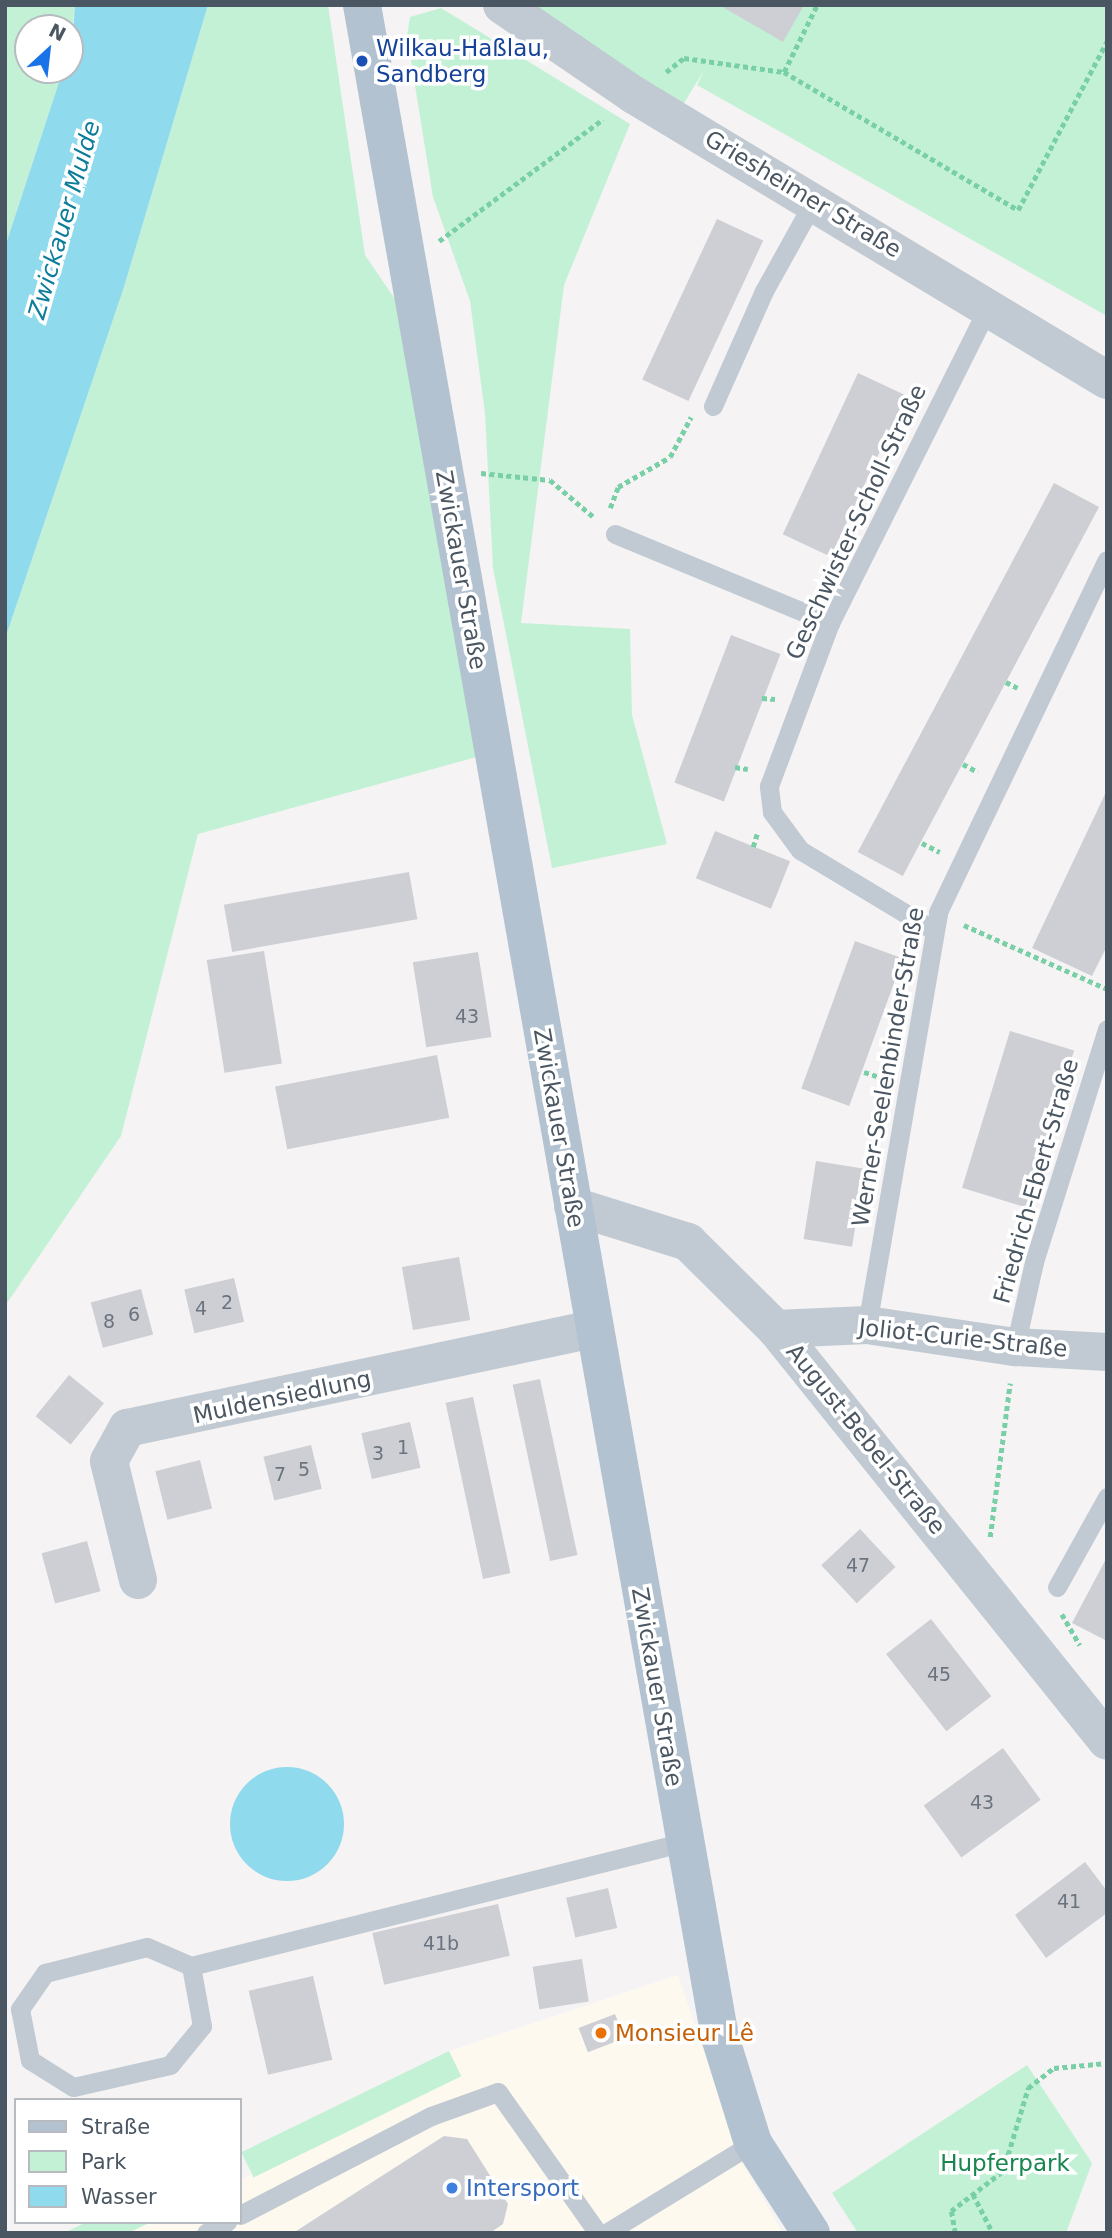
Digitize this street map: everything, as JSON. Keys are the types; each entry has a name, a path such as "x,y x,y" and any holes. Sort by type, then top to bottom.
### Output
{"main road":[{"name":"Zwickauer Straße","path":"362,5 720,2037 753,2143 811,2233"}],"street":[{"name":"Griesheimer Straße","path":"502,5 634,95 815,200 1107,380"},
{"name":"August-Bebel-Straße","path":"573,1206 688,1242 776,1329 975,1573 1107,1741"},
{"name":"Joliot-Curie-Straße","path":"776,1329 867,1325 1015,1347 1107,1352"},
{"name":"Muldensiedlung","path":"138,1580 109,1461 127,1427 594,1329"}],"lane":[{"path":"713,406 764,291 815,200"},
{"name":"Geschwister-Scholl-Straße","path":"933,930 800,850 772,812 772,772 830,623 989,306"},
{"path":"609,529 830,623"},
{"name":"Werner-Seelenbinder-Straße","path":"867,1325 933,930 1107,560"},
{"name":"Friedrich-Ebert-Straße","path":"1015,1347 1034,1262 1107,1028"},
{"path":"1057,1587 1107,1497"},
{"path":"191,1966 202,2025 170,2065 73,2087 30,2060 20,2009 45,1973 146,1947 191,1966 685,1842"},
{"path":"242,2214 431,2116 498,2092 598,2233"},
{"path":"606,2233 753,2143"},
{"path":"206,2233 222,2224"}],"path":[{"path":"784,72 817,5"},
{"path":"408,265 684,58 784,72 1018,210 1107,41"},
{"path":"443,469 550,480 609,529 618,487 670,457 688,418 713,406"},
{"path":"986,937 1107,989"},
{"path":"975,1573 988,1548 1015,1347"},
{"path":"955,2233 951,2211 1003,2171 1028,2088 1054,2068 1107,2063"},
{"path":"973,2194 993,2233"}],"shaded area":[{"path":"678,1975 740,2159 783,2233 128,2233 147,2224 242,2224 242,2179 461,2076 449,2051"}],"green space":[{"path":"5,5 75,5 74,14 14,14 14,84 58,84 5,247"},
{"path":"208,5 328,5 365,255 399,305 480,756 198,834 121,1136 5,1306 5,639 124,287"},
{"path":"502,5 1107,5 1107,316 697,85 704,70 669,128"},
{"path":"441,8 630,124 564,285 521,623 630,629 632,715 667,844 552,868 493,568 485,413 470,301 433,197 407,36 410,17"},
{"path":"449,2051 461,2076 254,2177 242,2152"},
{"name":"Hupferpark","path":"1027,2065 1092,2163 1066,2233 858,2233 832,2193"},
{"path":"83,2224 147,2224 128,2233 64,2233"}],"water":[{"name":"Zwickauer Mulde","path":"75,5 208,5 124,287 5,639 5,247 58,84 84,84 84,14 74,14"},
{"path":"287,1767 309,1771 327,1784 340,1802 344,1824 340,1846 327,1864 309,1877 287,1881 265,1877 247,1864 234,1846 230,1824 234,1802 247,1784 265,1771"}],"building":[{"path":"719,5 800,5 803,7 783,42"},
{"path":"717,219 763,241 688,401 642,379"},
{"path":"858,373 906,395 831,557 783,534"},
{"path":"1054,483 1099,507 903,876 858,852"},
{"path":"731,635 780,654 724,801 674,783"},
{"path":"1107,790 1107,946 1092,976 1032,948"},
{"path":"715,831 790,861 771,909 696,878"},
{"path":"409,872 417,919 232,952 224,905"},
{"path":"855,941 903,958 849,1106 801,1089"},
{"path":"264,951 282,1064 225,1073 207,960"},
{"path":"478,952 491,1037 426,1047 413,962"},
{"path":"1010,1031 1074,1051 1026,1207 962,1188"},
{"path":"437,1055 449,1118 287,1149 275,1086"},
{"path":"816,1161 864,1169 852,1247 804,1239"},
{"path":"459,1257 470,1320 413,1330 402,1267"},
{"path":"234,1278 244,1322 194,1333 184,1289"},
{"path":"141,1289 153,1334 103,1348 91,1302"},
{"path":"69,1375 104,1403 71,1445 36,1416"},
{"path":"540,1379 577,1555 550,1561 513,1385"},
{"path":"473,1397 510,1573 483,1579 446,1403"},
{"path":"410,1422 421,1468 372,1479 361,1433"},
{"path":"311,1445 322,1489 274,1501 263,1457"},
{"path":"200,1460 212,1509 167,1520 155,1471"},
{"path":"860,1529 895,1567 857,1603 821,1565"},
{"path":"87,1541 100,1591 55,1603 42,1553"},
{"path":"1107,1557 1107,1641 1072,1623"},
{"path":"931,1619 991,1696 946,1731 886,1654"},
{"path":"1003,1748 1041,1800 961,1857 924,1806"},
{"path":"1085,1862 1107,1891 1107,1913 1046,1958 1015,1915"},
{"path":"608,1888 617,1928 575,1938 566,1898"},
{"path":"498,1904 510,1956 384,1985 372,1933"},
{"path":"582,1959 589,2001 539,2009 533,1967"},
{"path":"313,1976 332,2060 268,2075 249,1991"},
{"name":"Monsieur Lê","path":"615,2014 624,2038 588,2052 579,2028"},
{"path":"444,2136 467,2139 508,2204 503,2224 490,2233 293,2233"}],"place":[{"name":"Wilkau-Haßlau, Sandberg","path":"362,61"},
{"name":"Monsieur Lê","path":"601,2033"},
{"name":"Intersport","path":"452,2188"}]}
